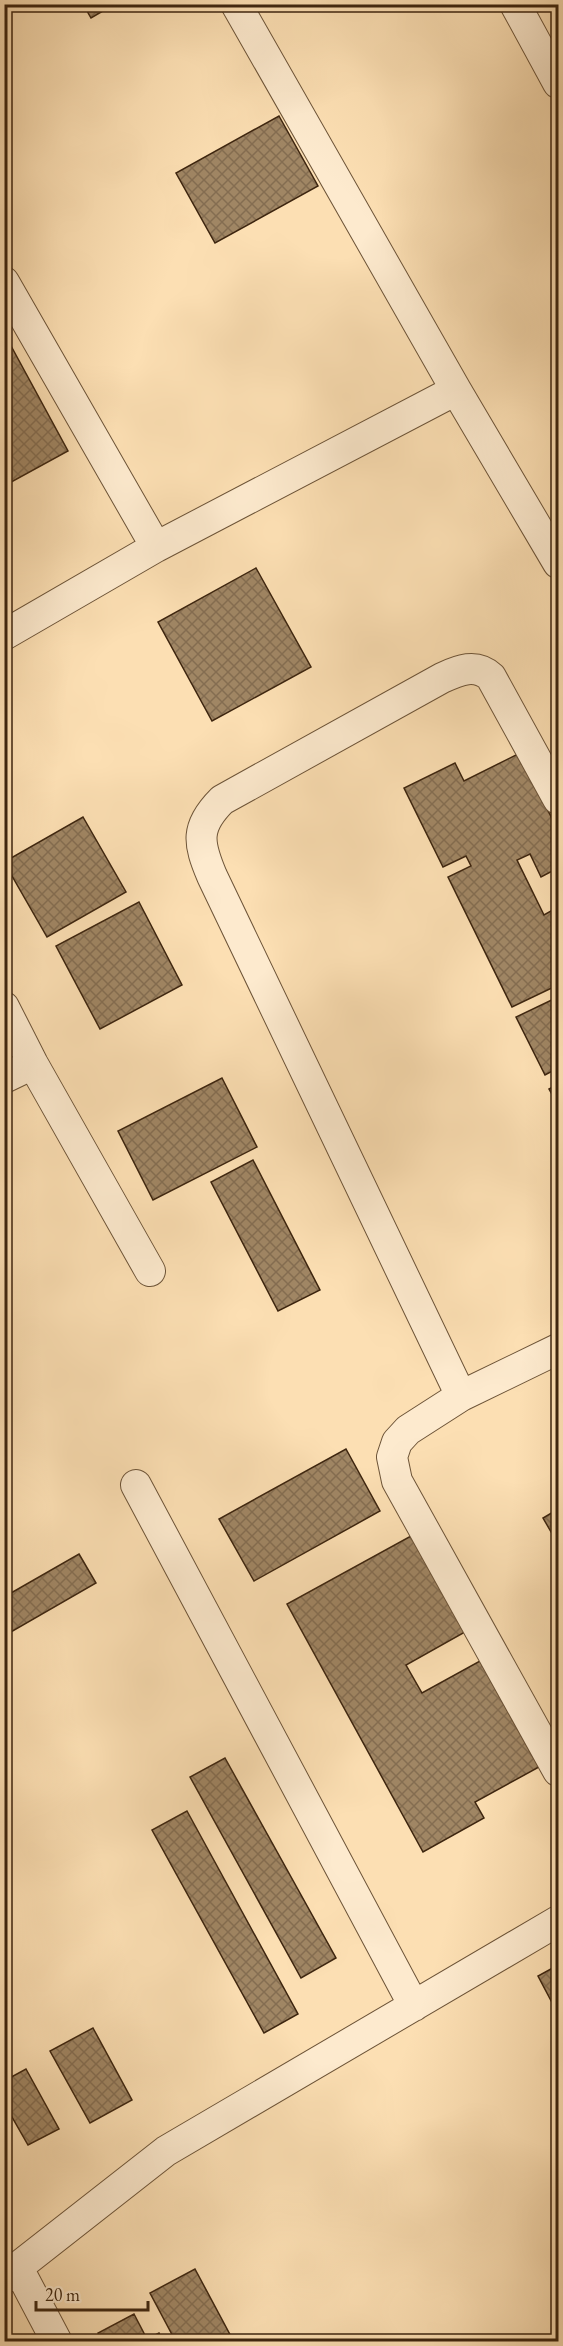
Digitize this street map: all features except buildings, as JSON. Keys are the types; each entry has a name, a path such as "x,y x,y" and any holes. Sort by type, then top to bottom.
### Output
{"street":[{"path":"236,4 456,390 558,563"},
{"path":"515,4 558,83"},
{"path":"4,282 156,547"},
{"path":"4,635 156,547 456,390"},
{"path":"461,1396 212,876 203,856 201,837 207,814 222,800 462,669 484,670 491,677 558,799"},
{"path":"4,1007 33,1064 150,1271"},
{"path":"4,1078 33,1064"},
{"path":"558,1349 461,1396 408,1430 396,1442 392,1456 397,1480 558,1772"},
{"path":"136,1485 414,2006"},
{"path":"57,2342 11,2273 166,2151 558,1921"}]}
